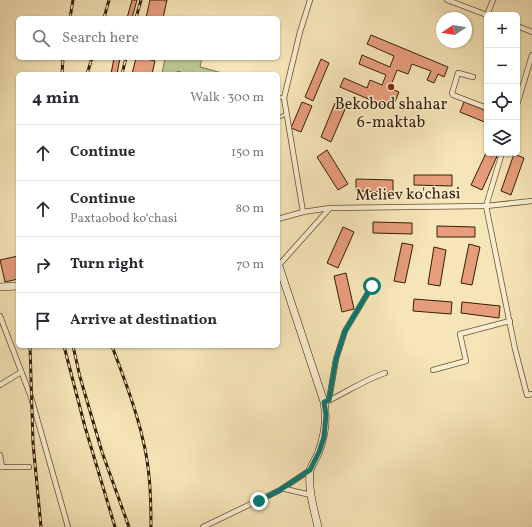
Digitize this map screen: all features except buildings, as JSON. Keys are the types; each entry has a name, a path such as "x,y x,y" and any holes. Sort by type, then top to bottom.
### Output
{"street":[{"path":"303,212 284,98 300,32 310,0"},
{"path":"447,0 484,14"},
{"path":"488,12 493,0"},
{"path":"520,27 532,32"},
{"path":"520,95 532,56"},
{"path":"473,77 458,73 452,93 453,95 484,107"},
{"path":"501,156 486,206 515,349 527,395 532,394"},
{"name":"Meliev ko'chasi","path":"280,218 303,212 330,208 486,206 532,201"},
{"path":"280,262 330,208"},
{"path":"280,270 326,401"},
{"path":"0,287 16,286"},
{"path":"318,527 311,495 310,470 319,452 324,437 326,401 336,359 345,331 372,286"},
{"path":"0,316 31,396 68,527"},
{"path":"434,370 466,361 460,334 510,321"},
{"path":"0,385 21,372"},
{"path":"326,401 348,391 370,378 385,373"},
{"path":"0,455 1,467 29,467"},
{"path":"203,527 280,490 310,470"},
{"path":"280,490 285,489 311,495"}],"lane":[{"path":"280,97 284,98"},
{"path":"280,117 286,114"}],"green space":[{"path":"165,60 202,60 200,67 219,72 162,72"}],"railway":[{"path":"70,16 73,0"},
{"path":"105,16 109,0"},
{"path":"137,16 141,0"},
{"path":"62,72 63,60"},
{"path":"88,72 91,60"},
{"path":"122,72 126,60"},
{"path":"30,348 33,443 41,527"},
{"path":"65,348 85,427 115,527"},
{"path":"73,348 80,377 102,452 129,527"},
{"path":"113,348 132,402 145,447 150,481 151,527"}],"place":[{"name":"Bekobod shahar 6-maktab","path":"391,87"}],"route":[{"path":"259,501 280,490 310,470 319,452 324,437 326,415 324,402 329,400 331,380 345,331 372,286"}]}
